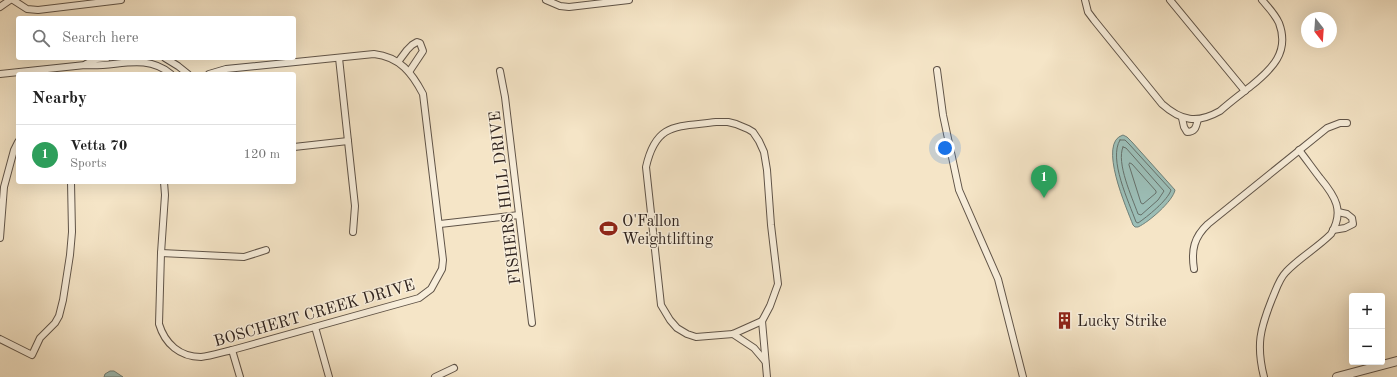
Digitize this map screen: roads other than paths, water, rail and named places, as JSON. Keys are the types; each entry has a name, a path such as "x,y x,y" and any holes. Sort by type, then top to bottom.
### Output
{"street":[{"path":"0,7 10,0"},
{"path":"13,0 27,9 38,10 121,0"},
{"path":"546,0 560,6 569,7 628,0"},
{"path":"1085,0 1088,12 1162,104 1182,118 1198,119 1211,116 1220,111 1268,72 1274,65 1281,49 1282,40 1278,22 1274,14 1262,0"},
{"path":"1170,0 1245,91"},
{"path":"398,62 412,45 418,42 420,43 423,51 409,72"},
{"name":"BOSCHERT CREEK DRIVE","path":"164,184 165,195 161,253 159,324 162,334 167,341 179,351 190,356 203,357 232,350 419,298 431,289 442,269 443,260 440,224 423,94 409,72 398,62 391,58 374,54 226,69 216,72"},
{"path":"339,58 355,206 353,232"},
{"path":"85,65 95,60"},
{"path":"168,60 186,72"},
{"path":"32,72 85,65 97,66 144,62 158,65 169,72"},
{"path":"937,70 943,115 958,190 998,279 1024,377"},
{"name":"FISHERS HILL DRIVE","path":"500,71 505,97 532,323"},
{"path":"0,74 16,73"},
{"path":"1182,118 1187,132 1192,132 1195,130 1198,119"},
{"path":"762,321 732,334 696,337 677,328 661,305 646,167 653,145 666,131 672,128 716,122 736,124 753,132 759,140 764,152 778,284 770,306 762,321 768,377"},
{"path":"1194,269 1192,260 1194,244 1202,230 1298,150 1327,128 1340,123 1347,123"},
{"path":"296,147 348,141"},
{"path":"0,238 4,187 16,146"},
{"path":"1264,377 1259,345 1261,331 1264,319 1280,279 1291,267 1325,239 1333,230 1338,212 1336,202 1330,190 1298,150"},
{"path":"0,339 32,355 40,338 55,323 59,316 68,268 72,232 72,184"},
{"path":"1333,230 1345,228 1353,224 1352,218 1347,214 1338,212"},
{"path":"440,224 519,215"},
{"path":"161,253 244,257 266,250"},
{"path":"315,327 329,377"},
{"path":"732,334 754,348 766,362"},
{"path":"232,350 240,377"},
{"path":"1337,377 1397,361"},
{"path":"435,377 454,368"}],"water":[{"path":"1123,135 1132,142 1175,190 1170,200 1160,211 1138,227 1133,225 1125,205 1113,162 1113,150 1116,140"},
{"path":"110,371 114,371 123,377 104,377 105,374"}],"place":[{"name":"Vetta 70","path":"1044,198"},
{"name":"O'Fallon Weightlifting","path":"609,229"},
{"name":"Lucky Strike","path":"1064,320"}]}
